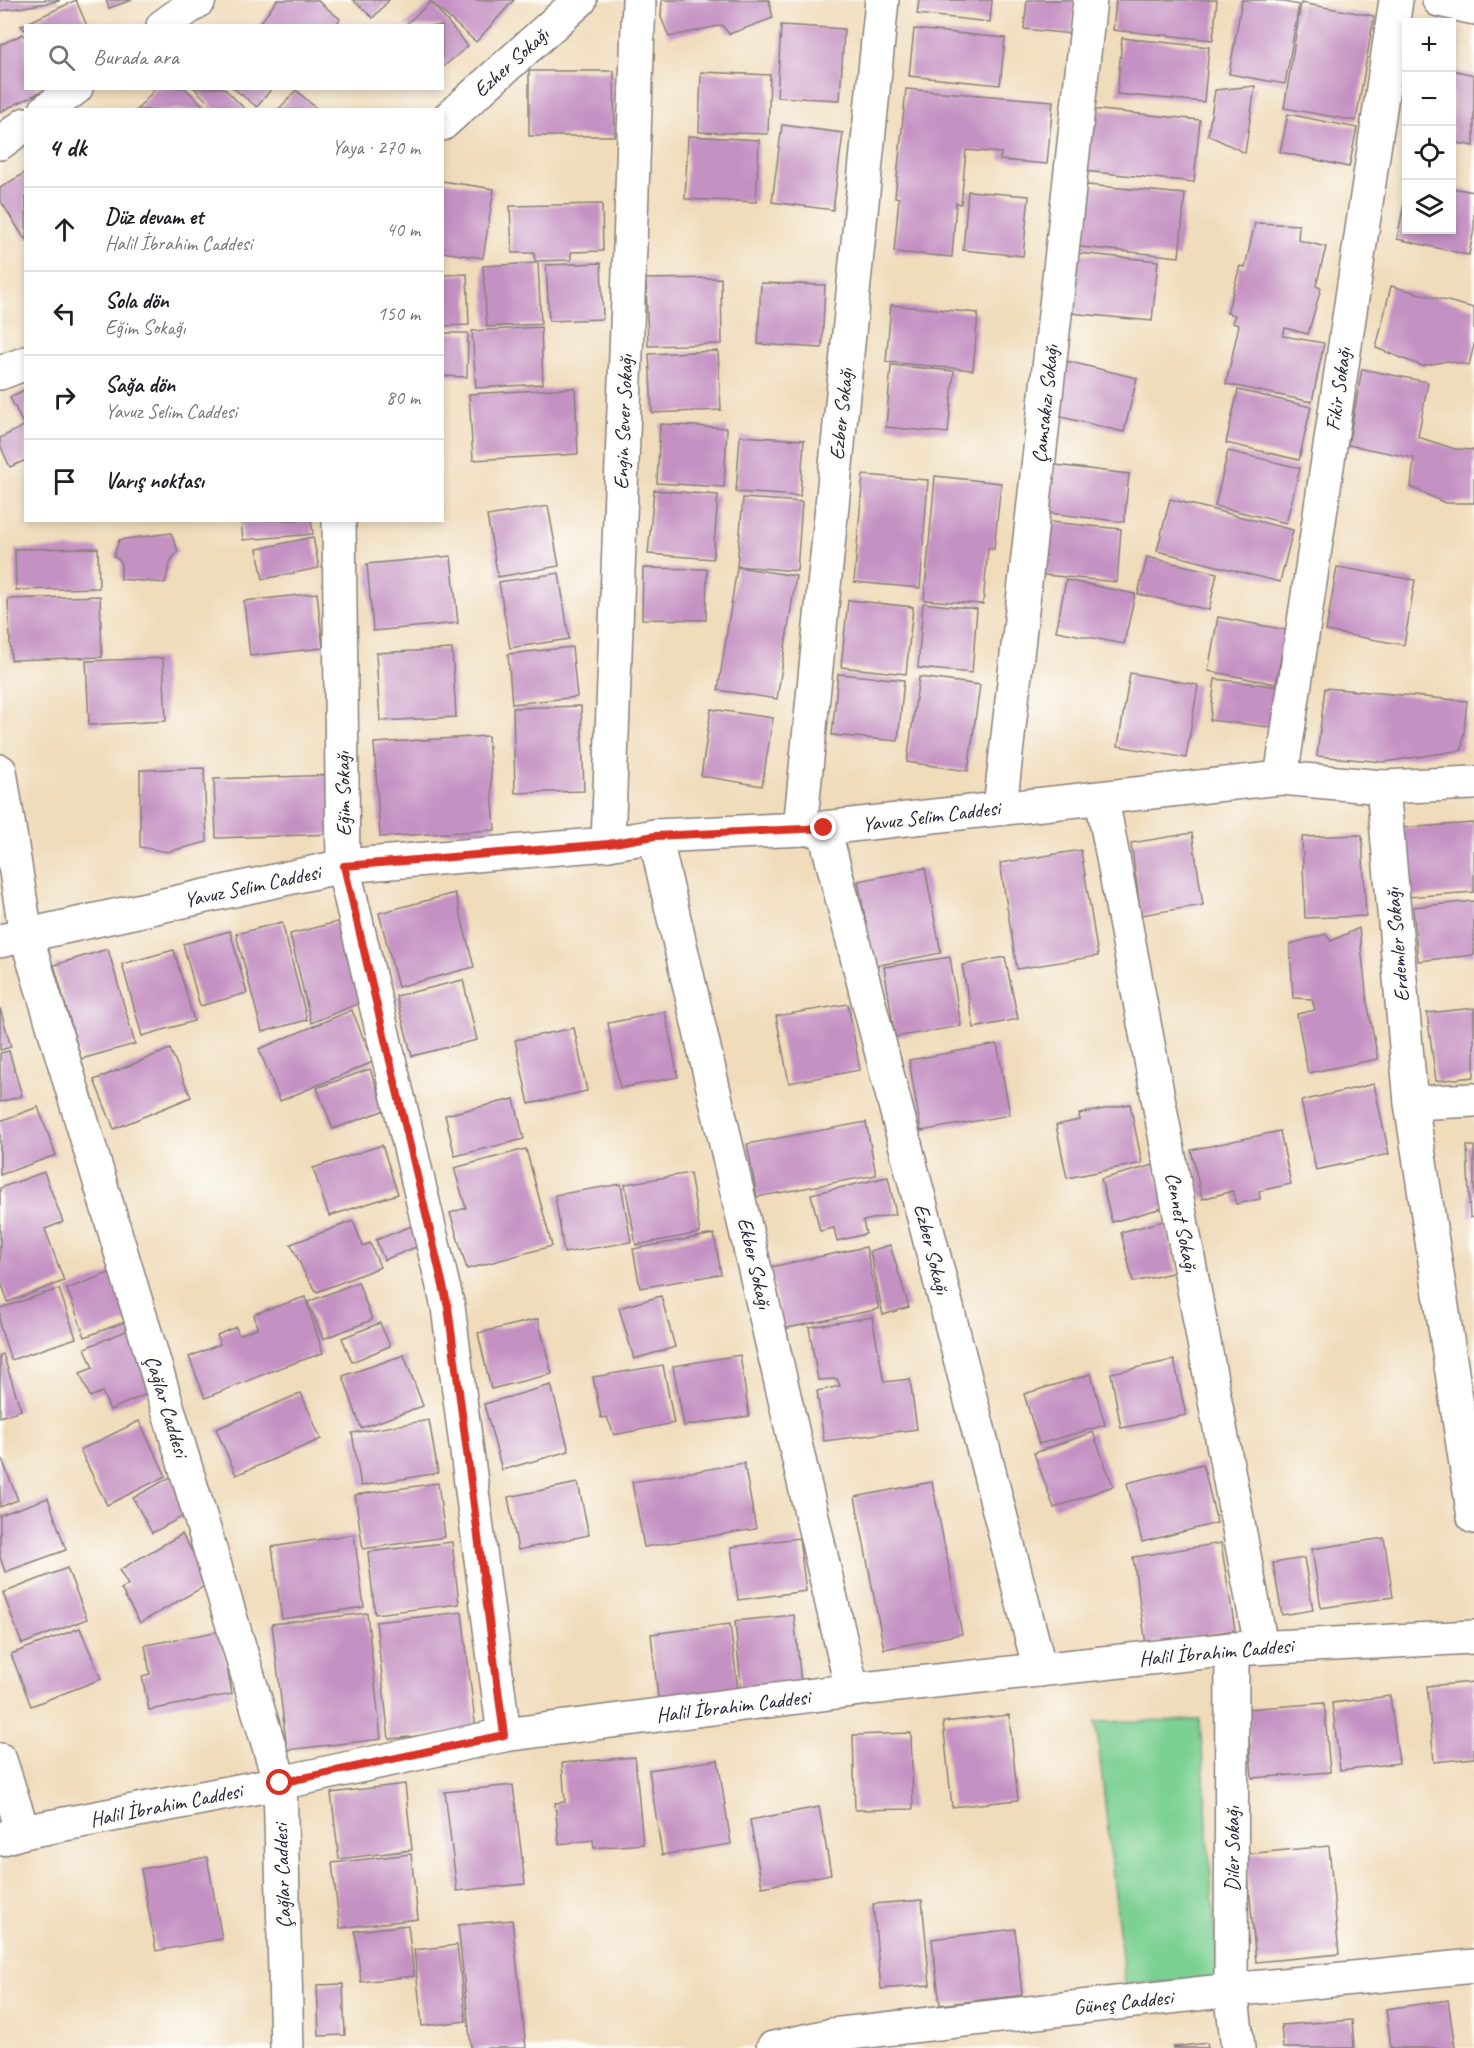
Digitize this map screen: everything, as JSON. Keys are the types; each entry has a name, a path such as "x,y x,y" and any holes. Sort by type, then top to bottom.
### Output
{"street":[{"path":"166,24 199,0"},
{"name":"Ezher Sokağı","path":"444,122 580,0"},
{"name":"Engin Sever Sokağı","path":"608,844 639,0"},
{"name":"Ezber Sokağı","path":"882,0 812,829 1040,1670"},
{"name":"Çamsakızı Sokağı","path":"1000,808 1090,0"},
{"name":"Fikir Sokağı","path":"1281,778 1396,0"},
{"path":"1438,0 1474,8"},
{"path":"49,108 73,90"},
{"path":"0,143 24,125"},
{"path":"0,373 24,364"},
{"name":"Eğim Sokağı","path":"339,522 344,866 448,1307 504,1735"},
{"name":"Çağlar Caddesi","path":"0,771 13,938 280,1783 287,2048"},
{"name":"Yavuz Selim Caddesi","path":"13,938 344,866 608,844 655,836 812,829 1281,778 1383,787 1474,783"},
{"name":"Erdemler Sokağı","path":"1383,787 1411,1102 1474,1516"},
{"name":"Cennet Sokağı","path":"1102,799 1247,1648"},
{"name":"Ekber Sokağı","path":"655,836 852,1690"},
{"path":"1411,1102 1474,1100"},
{"name":"Halil İbrahim Caddesi","path":"11,1835 280,1783 504,1735 852,1690 1247,1648 1474,1637"},
{"name":"Diler Sokağı","path":"1238,2048 1231,1990 1247,1648"},
{"path":"0,1760 11,1835"},
{"name":"Güneş Caddesi","path":"786,2047 832,2035 1231,1990 1474,1966"}],"green space":[{"path":"1200,1720 1218,1979 1125,1985 1096,1722"}],"building":[{"path":"0,0 59,0 59,1 0,11"},
{"path":"76,0 86,24 25,24"},
{"path":"106,0 132,0 109,8"},
{"path":"277,0 317,0 340,19 336,24 259,24"},
{"path":"353,0 389,0 373,18"},
{"path":"429,0 514,0 476,42"},
{"path":"662,0 769,0 773,18 729,34 722,25 669,37 661,17"},
{"path":"919,0 992,0 990,22 917,14"},
{"path":"1027,0 1075,0 1072,34 1024,29"},
{"path":"1116,0 1217,0 1213,40 1113,30"},
{"path":"1242,0 1274,0 1299,5 1285,84 1229,74"},
{"path":"431,2 468,46 444,66 444,24 406,24"},
{"path":"1301,3 1374,16 1356,121 1284,108"},
{"path":"781,25 844,29 840,100 777,97"},
{"path":"914,29 1005,38 1000,85 909,76"},
{"path":"23,34 24,90 45,90 0,112 0,45"},
{"path":"1122,38 1209,47 1204,102 1117,94"},
{"path":"529,71 614,71 615,136 529,136"},
{"path":"1456,71 1474,75 1474,146 1456,143"},
{"path":"701,72 770,75 768,134 699,132"},
{"path":"1255,86 1245,153 1208,135 1215,90"},
{"path":"906,89 1053,101 1047,164 1000,160 1001,153 966,150 961,204 956,203 952,257 894,252 899,198 895,197"},
{"path":"154,90 187,90 206,108 139,108"},
{"path":"196,90 226,90 244,108 214,108"},
{"path":"236,90 270,90 257,107"},
{"path":"296,90 316,108 280,108"},
{"path":"1090,109 1200,120 1194,182 1084,171"},
{"path":"1288,114 1357,128 1349,167 1280,152"},
{"path":"782,125 843,133 833,210 772,202"},
{"path":"688,136 759,140 756,202 685,199"},
{"path":"24,173 24,238 0,200 0,188"},
{"path":"444,181 494,189 483,258 444,252"},
{"path":"1077,184 1185,194 1179,257 1072,246"},
{"path":"1456,189 1474,192 1474,229 1469,255 1397,239 1402,213 1402,234 1456,234"},
{"path":"968,191 1029,196 1023,256 963,250"},
{"path":"602,204 603,251 571,252 571,260 535,261 534,253 512,253 510,206"},
{"path":"1255,223 1299,225 1298,240 1326,247 1316,286 1321,288 1308,334 1285,328 1283,336 1324,343 1312,402 1226,384 1239,325 1232,323 1235,315 1227,313 1240,266 1245,267"},
{"path":"1066,252 1158,261 1152,321 1060,312"},
{"path":"538,263 541,324 487,327 483,266"},
{"path":"601,263 603,319 549,321 546,265"},
{"path":"467,274 469,325 444,326 444,275"},
{"path":"721,278 722,344 648,346 646,279"},
{"path":"761,283 825,285 822,348 758,344"},
{"path":"1391,286 1474,308 1474,345 1469,365 1447,361 1422,366 1376,348"},
{"path":"891,305 978,313 973,370 886,362"},
{"path":"541,327 543,384 476,388 472,331"},
{"path":"444,333 468,333 467,377 444,376"},
{"path":"718,351 721,410 652,413 649,354"},
{"path":"1062,360 1137,378 1124,432 1049,414"},
{"path":"891,365 954,371 948,433 886,427"},
{"path":"1362,369 1428,382 1418,437 1455,449 1474,450 1474,503 1445,503 1411,487 1414,458 1348,445"},
{"path":"575,388 578,454 473,460 469,394"},
{"path":"24,390 24,426 10,397"},
{"path":"1238,390 1311,407 1299,460 1226,443"},
{"path":"660,424 727,428 724,487 657,483"},
{"path":"24,426 24,461 10,467 0,445 0,438"},
{"path":"740,436 804,440 800,496 736,492"},
{"path":"1228,451 1300,468 1286,523 1215,506"},
{"path":"1047,464 1129,474 1124,522 1041,512"},
{"path":"863,475 928,480 920,588 854,582"},
{"path":"935,476 1001,483 994,549 988,548 983,604 924,600"},
{"path":"654,490 718,495 713,559 648,554"},
{"path":"743,498 802,502 797,571 737,566"},
{"path":"1170,499 1293,530 1280,582 1157,551"},
{"path":"548,506 559,566 498,577 487,516"},
{"path":"1040,521 1121,529 1117,582 1034,574"},
{"path":"241,522 311,522 313,534 243,540"},
{"path":"171,533 178,551 171,560 165,583 121,579 121,562 114,556 119,540"},
{"path":"313,537 319,568 263,579 257,549"},
{"path":"98,548 99,588 16,590 15,549"},
{"path":"451,556 458,623 373,631 367,564"},
{"path":"1147,557 1217,573 1209,610 1138,594"},
{"path":"737,567 796,576 777,699 718,690"},
{"path":"1337,567 1415,580 1404,645 1326,631"},
{"path":"643,568 707,569 706,620 642,619"},
{"path":"559,573 569,639 510,648 499,582"},
{"path":"1066,580 1135,594 1124,644 1056,631"},
{"path":"317,593 323,648 250,656 244,601"},
{"path":"100,596 102,657 11,660 8,599"},
{"path":"848,600 913,607 906,674 841,667"},
{"path":"923,603 977,609 972,673 918,668"},
{"path":"1218,617 1286,630 1276,684 1208,671"},
{"path":"572,647 577,697 512,704 508,654"},
{"path":"452,649 456,717 380,721 376,653"},
{"path":"163,658 166,721 89,725 86,661"},
{"path":"1130,673 1198,685 1186,758 1118,746"},
{"path":"838,674 904,680 898,741 832,735"},
{"path":"919,677 980,685 968,771 907,762"},
{"path":"1215,679 1282,687 1277,728 1210,720"},
{"path":"1325,688 1467,701 1462,750 1384,762 1317,756"},
{"path":"581,706 584,791 515,793 513,708"},
{"path":"711,709 773,718 762,786 701,776"},
{"path":"488,736 495,830 380,837 374,743"},
{"path":"204,768 207,842 167,852 140,847 140,770"},
{"path":"333,775 335,834 216,838 214,779"},
{"path":"1474,823 1474,892 1407,897 1402,828"},
{"path":"1192,833 1203,905 1141,915 1131,843"},
{"path":"1362,835 1366,916 1305,918 1302,837"},
{"path":"1081,850 1098,956 1017,969 1000,863"},
{"path":"925,868 941,953 874,966 858,881"},
{"path":"455,893 474,967 398,987 379,913"},
{"path":"1474,901 1474,955 1418,961 1413,907"},
{"path":"341,921 362,1002 311,1023 290,934"},
{"path":"282,922 307,1020 262,1032 236,934"},
{"path":"1359,928 1367,1001 1378,1059 1308,1073 1297,1014 1315,1010 1312,999 1293,998 1290,944 1326,934 1331,941"},
{"path":"230,931 247,993 200,1006 183,944"},
{"path":"108,949 135,1044 81,1059 54,965"},
{"path":"174,950 194,1021 142,1036 122,964"},
{"path":"950,957 961,1026 895,1037 884,967"},
{"path":"1005,957 1018,1019 974,1028 962,965"},
{"path":"463,980 477,1040 412,1056 396,996"},
{"path":"848,1004 860,1070 789,1083 776,1016"},
{"path":"0,1008 11,1047 0,1050"},
{"path":"1474,1008 1474,1077 1436,1081 1427,1013"},
{"path":"352,1010 373,1062 280,1101 259,1049"},
{"path":"665,1012 678,1077 620,1088 608,1023"},
{"path":"574,1028 587,1091 529,1104 515,1040"},
{"path":"997,1044 1010,1115 921,1131 909,1060"},
{"path":"170,1049 191,1097 114,1129 94,1080"},
{"path":"9,1051 22,1096 0,1102 0,1053"},
{"path":"370,1069 385,1110 333,1129 317,1088"},
{"path":"1374,1084 1389,1154 1316,1170 1301,1101"},
{"path":"514,1099 524,1139 455,1156 445,1115"},
{"path":"1130,1104 1142,1163 1067,1178 1056,1125 1080,1120 1079,1114"},
{"path":"38,1107 56,1155 0,1175 0,1121"},
{"path":"866,1122 876,1175 757,1197 747,1144"},
{"path":"1280,1131 1291,1184 1259,1191 1260,1199 1236,1204 1233,1191 1202,1199 1191,1150"},
{"path":"382,1145 398,1194 329,1216 313,1168"},
{"path":"1467,1146 1474,1146 1474,1217 1470,1218"},
{"path":"526,1149 552,1246 467,1269 450,1213 466,1208 454,1168"},
{"path":"1154,1165 1166,1207 1112,1222 1101,1179"},
{"path":"44,1172 63,1222 45,1229 64,1281 8,1302 0,1279 0,1188"},
{"path":"690,1173 700,1233 636,1245 625,1184"},
{"path":"888,1177 896,1214 863,1221 866,1234 837,1241 834,1228 820,1231 811,1194"},
{"path":"621,1184 631,1242 564,1253 555,1195"},
{"path":"353,1221 363,1246 370,1243 380,1267 317,1292 306,1276 291,1244"},
{"path":"1164,1221 1176,1272 1133,1282 1121,1232"},
{"path":"414,1225 421,1245 384,1260 376,1240"},
{"path":"714,1234 721,1274 640,1288 633,1249"},
{"path":"890,1245 909,1307 883,1315 870,1251"},
{"path":"866,1247 879,1309 783,1329 770,1267"},
{"path":"117,1270 135,1318 85,1337 67,1289"},
{"path":"358,1282 372,1320 323,1339 308,1302"},
{"path":"59,1289 76,1338 11,1360 0,1327 0,1308"},
{"path":"661,1296 675,1347 634,1359 619,1308"},
{"path":"305,1297 323,1353 205,1398 189,1357 220,1344 217,1335 236,1327 239,1335 257,1328 254,1314"},
{"path":"872,1317 884,1382 910,1379 917,1429 824,1441 817,1391 840,1386 837,1379 818,1380 809,1327"},
{"path":"538,1319 552,1374 491,1389 478,1333"},
{"path":"380,1323 390,1346 352,1362 342,1338"},
{"path":"133,1328 158,1389 110,1410 102,1392 90,1397 80,1373 93,1368 85,1348"},
{"path":"3,1354 21,1410 0,1417 0,1355"},
{"path":"404,1355 423,1406 361,1428 343,1376"},
{"path":"740,1355 749,1416 684,1426 673,1366"},
{"path":"1174,1360 1186,1415 1121,1428 1111,1373"},
{"path":"663,1365 674,1423 614,1435 607,1417 601,1418 593,1377"},
{"path":"1091,1374 1105,1425 1039,1444 1024,1394"},
{"path":"551,1385 569,1451 502,1470 484,1404"},
{"path":"301,1393 321,1439 236,1475 216,1429"},
{"path":"429,1420 438,1473 361,1486 352,1433"},
{"path":"139,1421 166,1476 107,1505 80,1450"},
{"path":"1093,1432 1113,1486 1054,1508 1034,1453"},
{"path":"0,1454 18,1500 0,1507"},
{"path":"744,1463 756,1529 644,1547 632,1482"},
{"path":"1203,1464 1217,1523 1142,1542 1127,1483"},
{"path":"174,1475 193,1511 152,1533 133,1498"},
{"path":"932,1482 962,1634 884,1649 855,1497"},
{"path":"438,1483 445,1537 363,1549 355,1495"},
{"path":"578,1483 589,1535 518,1550 508,1497"},
{"path":"48,1498 66,1550 5,1572 0,1557 0,1515"},
{"path":"182,1534 210,1583 140,1623 121,1589 128,1585 119,1570"},
{"path":"354,1534 364,1607 282,1619 272,1547"},
{"path":"799,1538 806,1591 738,1600 731,1547"},
{"path":"1384,1538 1393,1597 1321,1608 1312,1549"},
{"path":"452,1542 459,1604 375,1614 368,1552"},
{"path":"1221,1543 1235,1630 1146,1644 1133,1557"},
{"path":"1304,1558 1313,1610 1282,1615 1273,1563"},
{"path":"67,1568 87,1619 22,1644 3,1593"},
{"path":"462,1612 476,1730 389,1739 376,1622"},
{"path":"367,1613 381,1739 287,1750 272,1624"},
{"path":"794,1615 802,1693 742,1699 735,1621"},
{"path":"730,1624 739,1698 659,1707 651,1634"},
{"path":"80,1628 101,1679 31,1706 11,1654"},
{"path":"220,1631 232,1694 149,1710 142,1676 150,1674 145,1645"},
{"path":"1474,1682 1474,1758 1434,1762 1427,1686"},
{"path":"1390,1696 1399,1763 1340,1770 1332,1703"},
{"path":"1324,1703 1330,1772 1252,1778 1247,1709"},
{"path":"1009,1715 1018,1800 952,1807 943,1722"},
{"path":"911,1733 913,1809 855,1810 853,1735"},
{"path":"635,1757 643,1844 594,1848 593,1840 559,1844 555,1803 565,1802 562,1763"},
{"path":"718,1760 731,1844 662,1855 649,1770"},
{"path":"405,1784 412,1850 339,1859 331,1793"},
{"path":"513,1785 525,1884 457,1891 445,1792"},
{"path":"819,1807 831,1874 762,1887 750,1820"},
{"path":"1329,1846 1339,1954 1256,1962 1246,1854"},
{"path":"411,1854 418,1919 340,1928 332,1863"},
{"path":"207,1857 222,1939 156,1951 141,1869"},
{"path":"922,1900 930,1985 881,1989 873,1904"},
{"path":"512,1920 526,2048 471,2048 458,1925"},
{"path":"408,1925 414,1976 361,1982 355,1931"},
{"path":"1015,1929 1022,1995 940,2005 932,1939"},
{"path":"457,1945 466,2021 422,2026 414,1950"},
{"path":"343,1984 345,2035 319,2036 317,1985"},
{"path":"1448,2000 1455,2048 1391,2048 1386,2009"},
{"path":"1352,2020 1354,2048 1283,2048 1281,2025"},
{"path":"1207,2043 1208,2048 1173,2048 1173,2047"}],"route":[{"path":"280,1783 504,1735 448,1307 344,866 608,844 655,836 824,828"}]}
